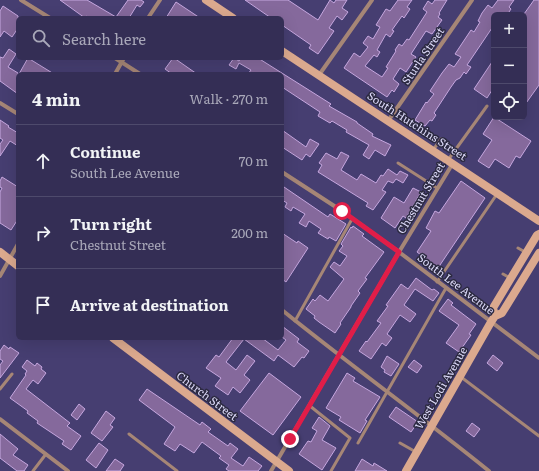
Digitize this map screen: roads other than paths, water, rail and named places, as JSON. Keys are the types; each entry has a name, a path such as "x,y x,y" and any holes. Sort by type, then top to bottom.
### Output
{"main road":[{"path":"206,0 230,16"},
{"name":"South Hutchins Street","path":"284,52 539,221"},
{"name":"West Lodi Avenue","path":"493,319 493,308 539,234"},
{"path":"0,252 16,264"},
{"name":"West Lodi Avenue","path":"406,471 493,319 502,313 539,253"},
{"name":"Church Street","path":"116,340 289,471"}],"street":[{"path":"21,0 47,16"},
{"path":"149,16 160,0"},
{"path":"319,75 372,0"},
{"name":"Sturla Street","path":"388,121 472,0"},
{"path":"116,72 123,60 138,72"},
{"path":"0,103 16,113"},
{"name":"Chestnut Street","path":"271,471 437,188 450,162"},
{"name":"South Lee Avenue","path":"284,173 399,252 437,282 493,319 539,358"},
{"path":"0,276 16,247"},
{"path":"284,312 339,356 388,392 489,471"},
{"path":"0,419 68,471"}],"lane":[{"path":"450,162 487,106"},
{"path":"433,150 441,139"},
{"path":"398,163 437,188"},
{"path":"437,282 498,193"},
{"path":"295,321 352,219"},
{"path":"518,248 526,253"},
{"path":"503,274 511,278"},
{"path":"358,443 446,288"},
{"path":"0,389 12,374"},
{"path":"461,377 539,436"},
{"path":"310,406 350,438 331,471"},
{"path":"130,434 177,471"},
{"path":"400,443 417,453"},
{"path":"33,471 46,454"}]}
